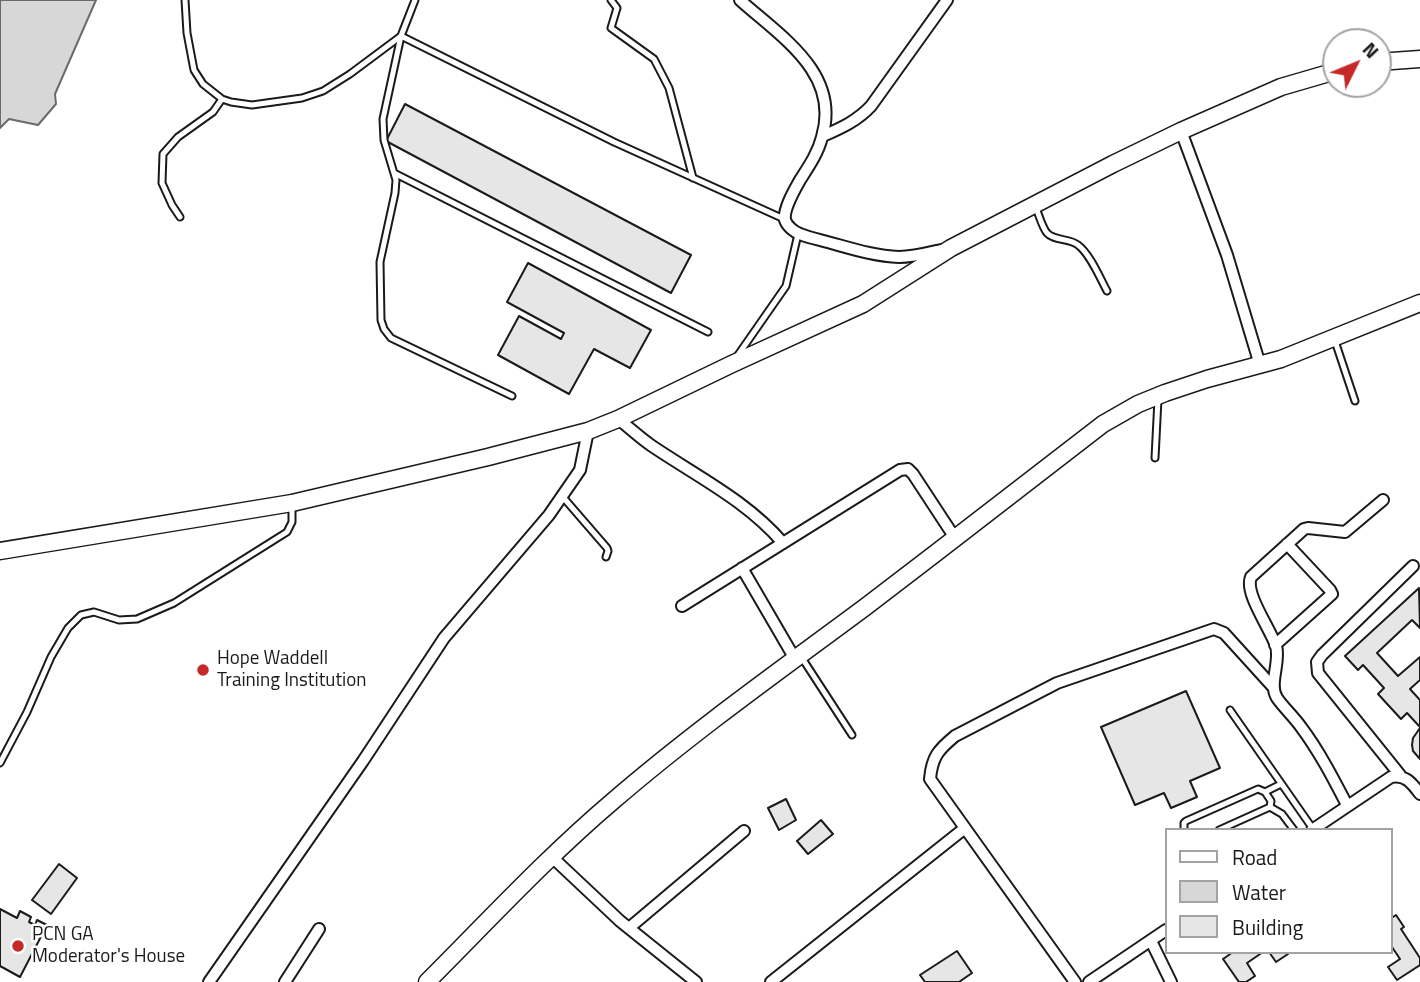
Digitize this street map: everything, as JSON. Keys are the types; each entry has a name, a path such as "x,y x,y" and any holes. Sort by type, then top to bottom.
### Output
{"street":[{"path":"740,0 804,57 821,85 825,101 823,136 792,194 785,212 788,225 798,234 874,255 902,257 951,248"},
{"path":"823,136 850,124 871,106 947,0"},
{"path":"1392,61 1420,59"},
{"path":"0,551 292,503 588,431 863,304 951,248 1181,131 1281,87 1322,75"},
{"path":"1181,131 1227,255 1260,365"},
{"path":"431,981 552,857 665,757 1103,424 1158,396 1207,379 1281,359 1420,303"},
{"path":"618,419 650,445 740,502 783,543"},
{"path":"209,982 363,761 444,638 549,515 580,470 588,431"},
{"path":"682,606 900,470 908,470 913,474 955,538"},
{"path":"1347,805 1306,734 1275,696 1273,687 1278,657 1249,582 1251,576 1308,528 1340,532 1348,530 1383,500"},
{"path":"1275,645 1332,594 1287,544"},
{"path":"1413,566 1317,662 1318,673 1400,775 1420,794"},
{"path":"742,568 798,657"},
{"path":"1075,982 930,779 931,763 942,747 955,736 1057,683 1214,629 1224,633 1273,687"},
{"path":"1313,828 1382,782 1400,775"},
{"path":"771,982 965,828"},
{"path":"629,928 744,831"},
{"path":"552,857 629,928 696,982"},
{"path":"285,982 319,929"},
{"path":"1089,982 1164,932"},
{"path":"1152,941 1168,981"}],"lane":[{"path":"185,0 187,33 194,70 202,84 222,99 251,105 302,98 323,91 401,36"},
{"path":"415,0 401,36 383,119 384,140 396,180 380,261 381,320 391,338 512,396"},
{"path":"611,0 617,8 611,28 654,60 670,88 693,178"},
{"path":"401,36 614,142 785,219"},
{"path":"180,217 162,183 163,154 178,137 213,112 222,99"},
{"path":"394,173 708,332"},
{"path":"1034,205 1046,232 1078,244 1087,254 1107,291"},
{"path":"732,364 786,286 798,234"},
{"path":"1334,338 1354,401"},
{"path":"1155,458 1158,396"},
{"path":"562,496 607,548 606,557"},
{"path":"0,763 27,712 51,657 68,628 81,615 94,612 119,620 137,619 174,603 287,532 292,522 292,503"},
{"path":"798,657 852,734"},
{"path":"1230,710 1311,828"},
{"path":"1265,792 1281,784"},
{"path":"1184,828 1186,821 1258,789 1265,792 1271,801 1270,807"},
{"path":"1223,828 1270,807"},
{"path":"1270,807 1282,814 1292,828"}],"water":[{"path":"0,0 96,0 55,94 56,104 38,125 9,119 0,128"}],"building":[{"path":"405,104 691,255 671,293 386,141"},
{"path":"528,263 651,330 630,368 594,349 569,394 498,355 519,316 561,339 564,333 507,302"},
{"path":"1419,588 1420,628 1412,620 1377,653 1398,676 1420,657 1420,680 1410,689 1420,700 1420,727 1407,713 1401,719 1378,694 1384,688 1363,665 1358,670 1345,656"},
{"path":"1186,691 1220,768 1190,781 1197,797 1171,808 1164,793 1135,805 1101,727"},
{"path":"1420,728 1420,759 1413,751 1412,745"},
{"path":"786,799 796,820 779,830 768,808"},
{"path":"821,820 833,834 808,854 797,841"},
{"path":"59,864 77,878 51,914 32,900"},
{"name":"PCN GA Moderator's House","path":"0,909 17,918 20,911 31,917 29,922 35,925 37,920 47,925 20,977 0,966"},
{"path":"1396,915 1404,927 1401,929 1420,958 1420,965 1397,980 1388,967 1400,959 1392,947 1392,916"},
{"path":"957,951 972,973 959,982 925,982 920,975"},
{"path":"1230,954 1260,954 1247,963 1255,976 1246,982 1239,982 1223,959"},
{"path":"1270,954 1288,954 1276,962"}],"place":[{"name":"Hope Waddell Training Institution","path":"203,670"},
{"name":"PCN GA Moderator's House","path":"18,946"}]}
